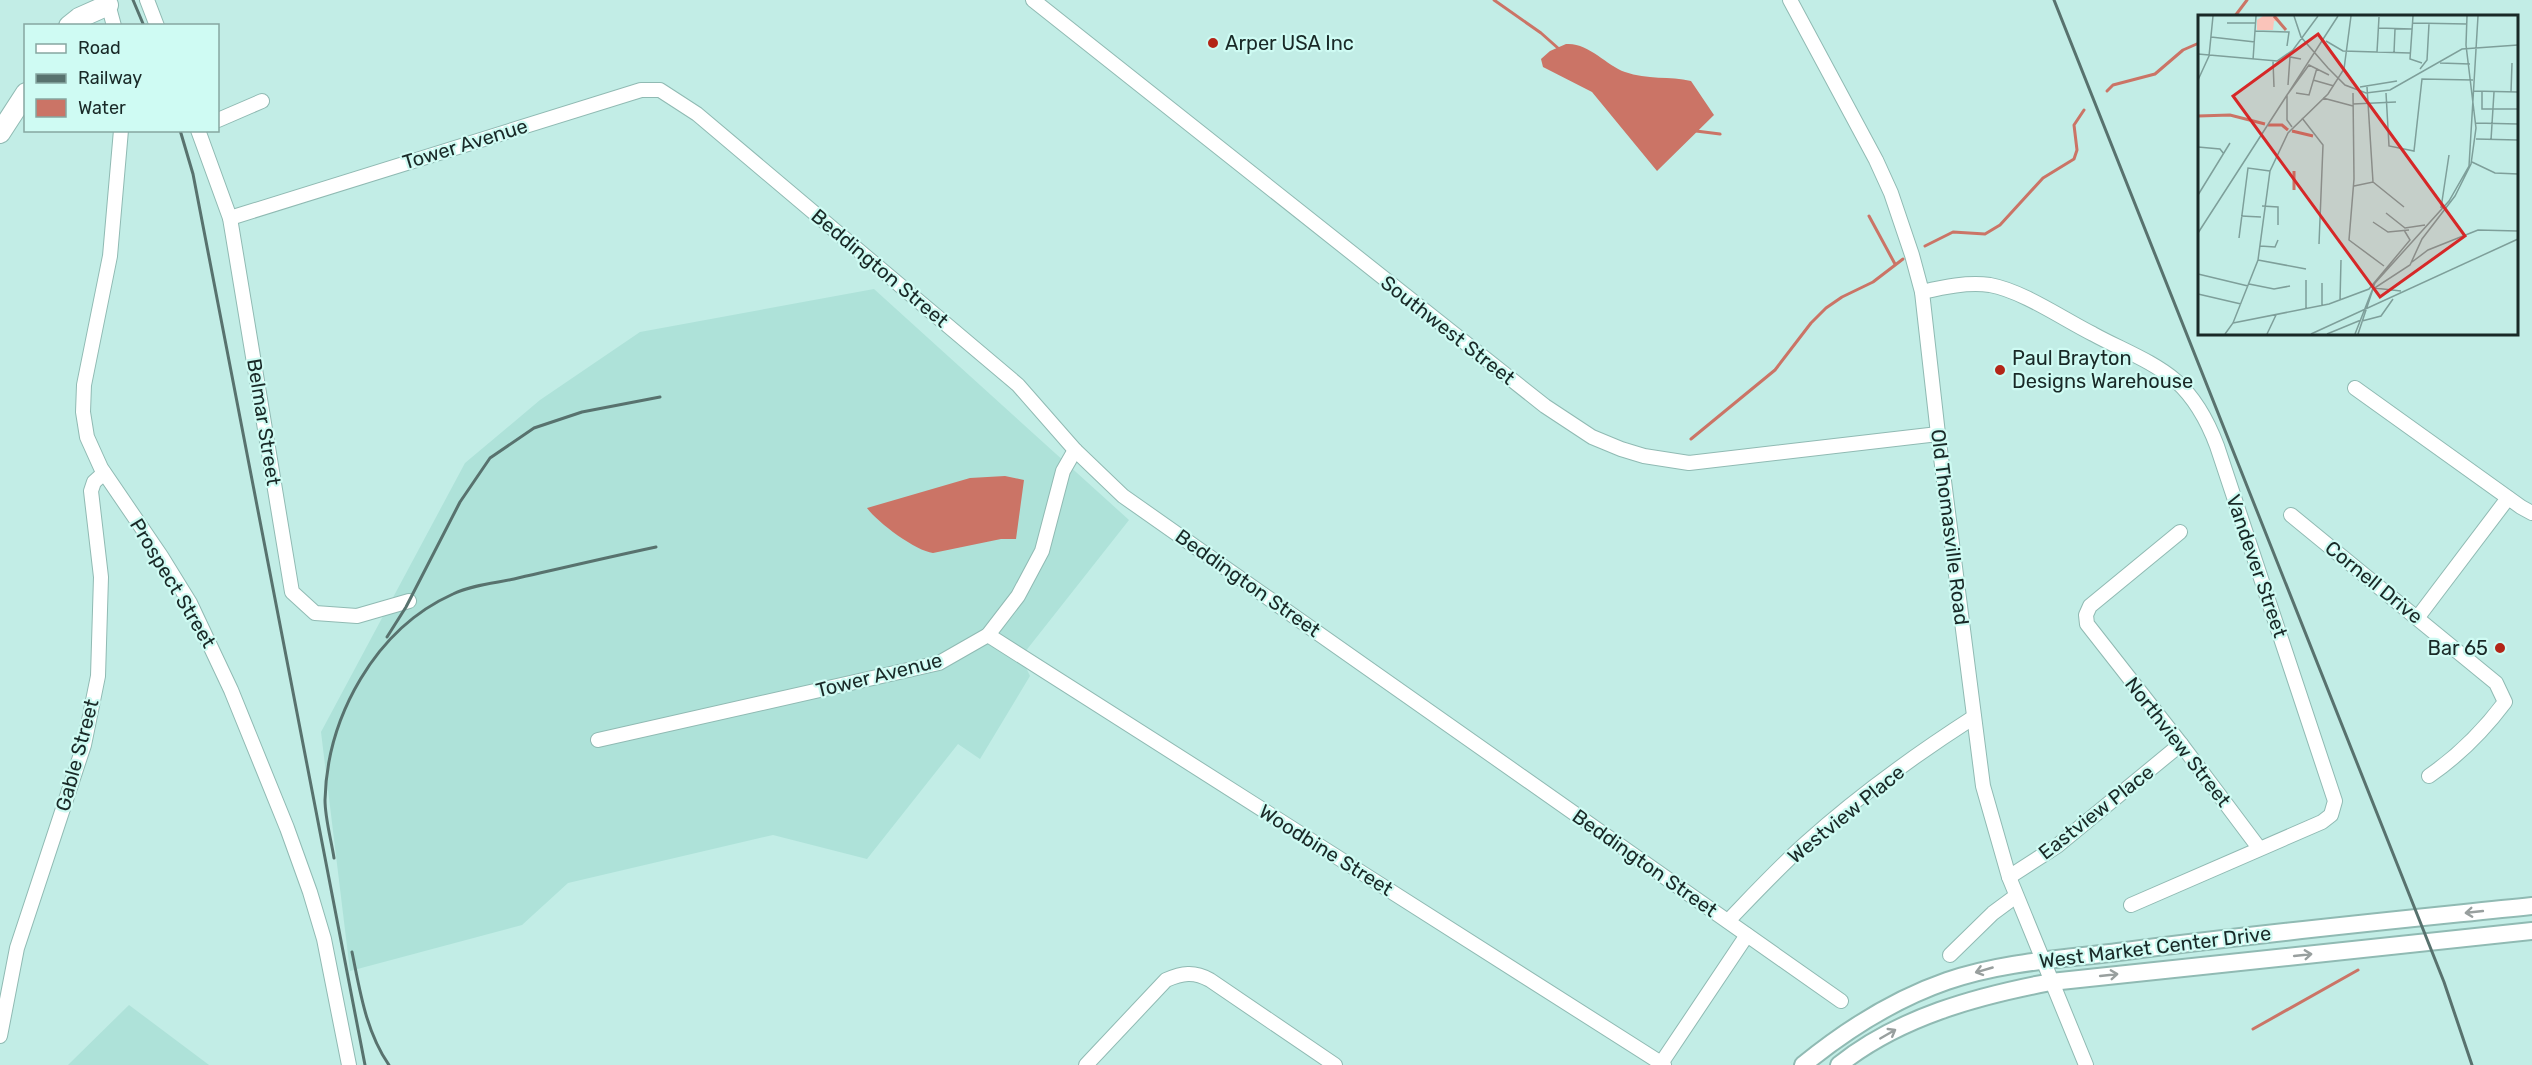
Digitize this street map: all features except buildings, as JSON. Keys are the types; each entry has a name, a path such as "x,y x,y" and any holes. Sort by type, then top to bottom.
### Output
{"highway":[{"path":"72,24 112,2"},
{"path":"0,133 24,96"}],"main road":[{"name":"West Market Center Drive","path":"1803,1065 1827,1045 1863,1022 1928,989 1998,966 2531,905"},
{"name":"West Market Center Drive","path":"1839,1065 1896,1030 1944,1008 1992,993 2051,982 2532,931"}],"street":[{"path":"147,0 156,24"},
{"name":"Southwest Street","path":"1033,0 1545,406 1592,437 1644,456 1689,463 1938,434"},
{"name":"Old Thomasville Road","path":"1790,0 1846,102 1892,193 1922,292 1983,786 2009,878 2086,1065"},
{"path":"112,2 114,24"},
{"name":"Tower Avenue","path":"230,218 640,90 660,90 697,114"},
{"path":"219,120 262,101"},
{"name":"Beddington Street","path":"697,114 1018,385 1075,450 1123,496 1841,1001"},
{"name":"Prospect Street","path":"121,132 110,256 87,366 83,398 83,417 88,441 104,473 190,603 212,646 287,828 310,892 324,939 350,1065"},
{"name":"Belmar Street","path":"199,132 230,218 292,592 315,613 357,616 409,601"},
{"name":"Vandever Street","path":"1922,292 1970,284 1991,285 2016,294 2176,381 2200,410 2217,446 2335,801 2331,815 2322,822 2131,905"},
{"path":"2355,388 2532,513"},
{"name":"Tower Avenue","path":"598,740 939,663 988,635 1018,596 1042,550 1063,471 1075,450"},
{"name":"Gable Street","path":"0,1036 13,964 84,745 98,676 100,577 91,489 96,479 104,473"},
{"path":"2418,617 2508,498"},
{"name":"Cornell Drive","path":"2291,515 2496,683 2505,702 2487,726 2444,766 2429,776"},
{"name":"Northview Street","path":"2180,532 2090,606 2086,615 2087,624 2259,848"},
{"name":"Woodbine Street","path":"988,635 1662,1064"},
{"name":"Westview Place","path":"1728,921 1804,845 1843,811 1947,734 1974,717"},
{"name":"Eastview Place","path":"2009,878 2057,846 2181,744"},
{"path":"1950,955 1993,913 2016,896"},
{"path":"1662,1064 1747,935"},
{"path":"1086,1065 1166,980 1179,974 1192,973 1210,980 1335,1065"}],"shaded area":[{"path":"874,289 1129,520 1021,657 1030,676 980,759 958,744 867,859 773,835 568,883 522,925 350,971 321,732 465,463 540,400 640,332"},
{"path":"129,1005 209,1065 68,1065"}],"water":[{"path":"1566,44 1574,44 1589,50 1625,72 1691,81 1714,115 1657,171 1592,92 1543,67 1541,59 1550,51"},
{"path":"1005,476 1024,480 1016,539 1001,539 933,553 917,547 898,535 867,508 970,478"}],"waterway":[{"path":"1494,0 1541,33 1559,49"},
{"path":"2236,15 2247,0"},
{"path":"2107,91 2113,85 2155,74 2183,50 2198,43"},
{"path":"1925,246 1953,232 1985,234 2000,225 2043,178 2074,159 2077,150 2074,125 2084,110"},
{"path":"1696,131 1720,134"},
{"path":"1869,216 1895,264"},
{"path":"1691,439 1775,370 1811,323 1826,308 1842,297 1873,282 1903,259"},
{"path":"2253,1029 2358,970"}],"railway":[{"path":"133,0 143,24"},
{"path":"2054,0 2444,982 2472,1065"},
{"path":"181,132 193,174 365,1065"},
{"path":"387,637 406,607 460,502 490,458 534,428 582,412 660,397"},
{"path":"334,858 325,800 328,769 335,738 360,679 400,629 425,609 467,588 656,547"},
{"path":"352,952 369,1025 389,1065"}],"place":[{"name":"Arper USA Inc","path":"1213,43"},
{"name":"Paul Brayton Designs Warehouse","path":"2000,370"},
{"name":"Bar 65","path":"2500,648"}]}
